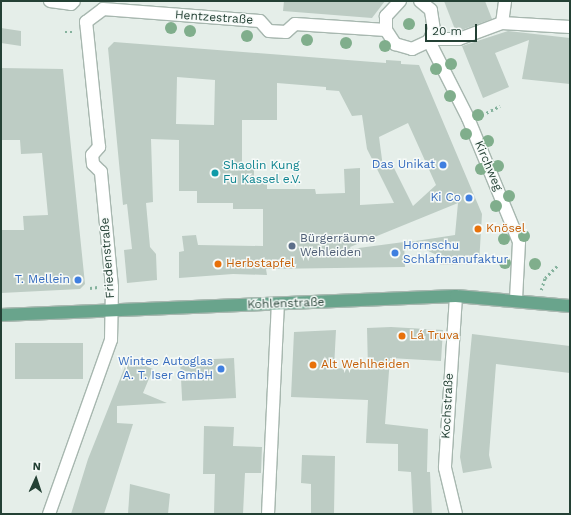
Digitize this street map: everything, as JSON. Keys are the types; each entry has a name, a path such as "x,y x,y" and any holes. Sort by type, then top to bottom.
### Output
{"main road":[{"name":"Kohlenstraße","path":"1,315 456,296 516,299 570,306"}],"street":[{"path":"50,1 73,2"},
{"path":"400,1 386,16 386,30 395,44 403,48 421,46 430,40 459,39 502,23 570,27"},
{"path":"420,1 431,10 435,20 430,40"},
{"path":"502,23 505,1"},
{"name":"Hentzestraße","path":"86,22 103,9 260,21 269,31 286,32 295,24 386,30"},
{"name":"Friedenstraße","path":"49,514 110,340 112,287 101,172 92,164 92,155 99,147 86,22"},
{"name":"Kirchweg","path":"430,40 468,118 519,242 516,299"},
{"name":"Kochstraße","path":"456,296 445,468 456,514"},
{"path":"268,514 278,304"}],"path":[{"path":"481,115 500,106"},
{"path":"545,278 559,264"}],"building":[{"path":"284,1 385,1 372,18 283,11"},
{"path":"444,1 485,1 492,19 456,32"},
{"path":"1,28 21,31 21,46 1,43"},
{"path":"508,31 570,38 570,84 522,79 529,40 495,53 509,87 483,98 462,46"},
{"path":"114,42 386,63 386,60 401,61 401,64 419,65 482,214 479,264 440,265 439,256 409,242 455,235 458,203 350,247 351,249 404,242 405,267 266,269 267,275 233,274 179,278 179,252 184,251 182,236 196,235 198,245 263,246 263,209 233,209 233,203 197,203 197,191 179,191 179,140 151,139 153,202 146,203 150,247 156,254 157,280 127,283 124,250 132,249 127,204 123,205 108,48","holes":["177,77 215,80 214,125 176,124","277,83 326,87 326,90 339,91 352,116 362,115 367,149 394,203 360,205 360,168 344,169 345,193 316,194 315,189 267,189 267,181 254,181 254,166 242,166 242,120 277,120","408,123 436,185 413,206 393,166 383,167 379,137"]},
{"path":"1,68 63,69 85,284 80,289 1,293 1,230 24,230 23,216 48,215 42,153 21,154 20,140 1,140"},
{"path":"391,327 443,330 441,361 390,358 385,424 428,429 427,472 430,472 432,514 413,514 411,472 398,471 398,444 366,443 368,400 291,397 294,332 336,330 334,368 368,370 367,328"},
{"path":"472,334 570,346 570,373 496,364 489,455 492,468 463,473 460,457"},
{"path":"15,343 83,343 83,379 15,379"},
{"path":"234,358 236,398 182,401 180,361"},
{"path":"128,359 153,369 143,393 167,403 117,406 117,423 133,424 104,514 71,514 88,459"},
{"path":"204,426 234,427 233,446 262,447 261,473 245,473 243,514 214,514 215,474 203,474"},
{"path":"302,455 335,456 334,514 311,514 311,484 301,483"},
{"path":"130,484 170,494 168,514 128,514"}],"place":[{"name":"Das Unikat","path":"443,165"},
{"name":"Shaolin Kung Fu Kassel e.V.","path":"215,173"},
{"name":"Ki Co","path":"469,198"},
{"name":"Knösel","path":"478,229"},
{"name":"Bürgerräume Wehleiden","path":"292,246"},
{"name":"Hornschu Schlafmanufaktur","path":"395,253"},
{"name":"Herbstapfel","path":"218,264"},
{"name":"T. Mellein","path":"78,280"},
{"name":"Lá Truva","path":"402,336"},
{"name":"Alt Wehlheiden","path":"313,365"},
{"name":"Wintec Autoglas A. T. Iser GmbH","path":"221,369"}]}
